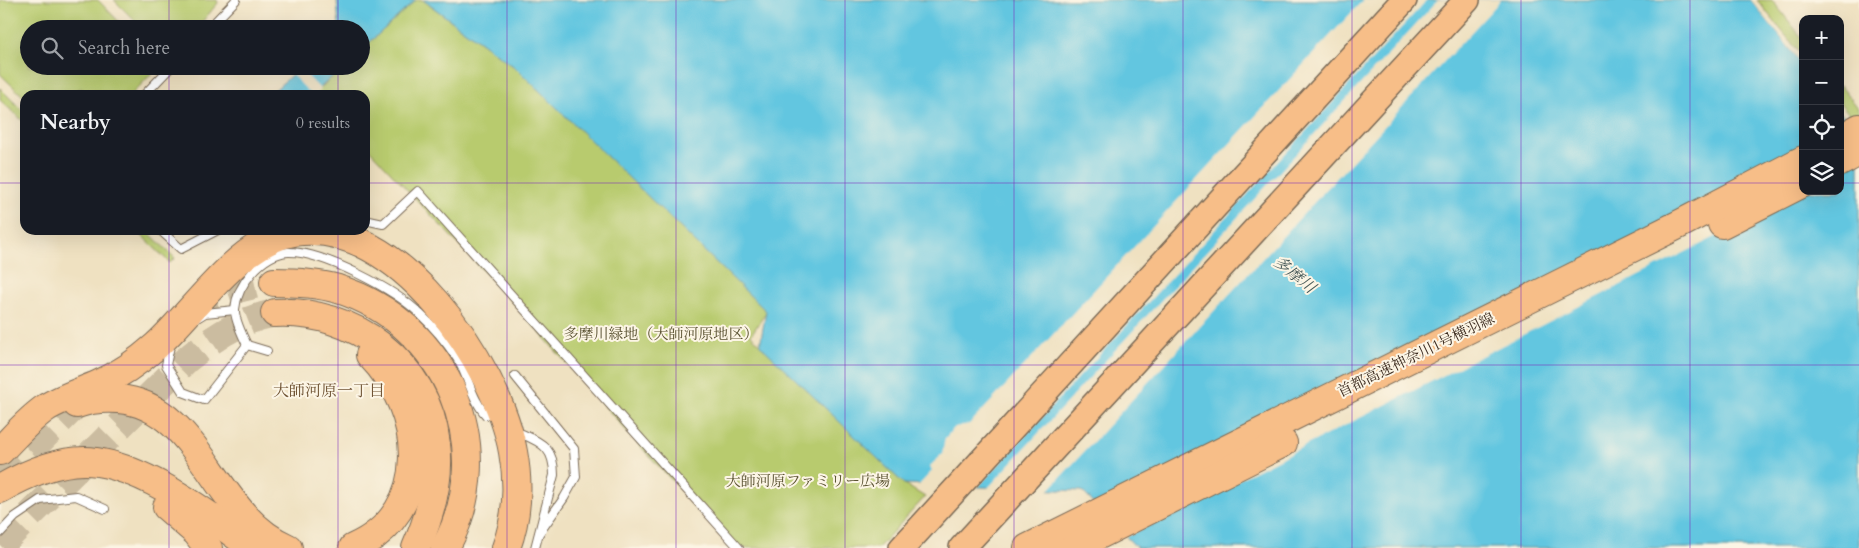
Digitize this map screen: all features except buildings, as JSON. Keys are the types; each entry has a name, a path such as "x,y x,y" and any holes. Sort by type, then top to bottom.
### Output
{"highway":[{"path":"1844,137 1859,128"},
{"path":"1844,160 1859,152"},
{"name":"首都高速神奈川1号横羽線","path":"1028,548 1678,225 1799,162"},
{"name":"首都高速神奈川1号横羽線","path":"1072,548 1799,185"},
{"path":"0,452 45,409 64,398 112,377 155,346 230,269 261,244 280,235"},
{"path":"341,235 356,240 380,254 421,289 460,334 489,382 507,427 514,453 516,501 506,548"},
{"path":"274,282 319,284 339,289 378,307 415,336 431,354 445,375 462,420 468,463 467,482 461,510 445,548"},
{"path":"353,548 374,537 385,527 404,503 412,475 413,444 405,412 390,379 360,346 335,333 276,319 312,314 345,324 376,341 404,366 413,379 429,412 436,444 437,460 432,503 416,548"},
{"path":"0,458 42,424 67,408 82,402 110,398 140,403 166,416 177,426 227,497 249,523 263,535 288,548"},
{"path":"6,486 30,474 64,464 96,462 114,466 142,477 175,495 252,548"},
{"path":"6,486 73,471 107,474 139,488 173,510 198,533 208,548"},
{"path":"1080,548 1105,532"}],"main road":[{"path":"902,548 1404,0"},
{"path":"962,548 1467,0"}],"lane":[{"path":"217,20 236,0"},
{"path":"149,90 163,75"},
{"path":"370,221 384,224 418,191 739,548"},
{"path":"166,235 181,249 208,235"},
{"path":"247,345 235,310 244,283 251,272 265,261 286,252 307,254 374,281 420,313 457,358 486,415"},
{"path":"235,310 206,313 190,323 169,347 166,365 183,392 204,400 247,345"},
{"path":"247,345 268,351"},
{"path":"516,376 574,449 576,477 540,532"},
{"path":"522,434 536,440 550,451 554,464 554,475 535,548"},
{"path":"0,533 15,517 40,500 76,496 106,509"}],"green space":[{"path":"0,0 98,0 117,20 20,20 20,75 150,75 136,90 83,90 81,88 76,90 20,90 20,93 0,74"},
{"path":"114,0 217,0 218,3 204,20 134,20"},
{"name":"多摩川緑地（大師河原地区）","path":"416,0 423,0 516,68 767,311 751,335 904,484 925,497 878,548 735,548 639,445 510,299 370,150 370,90 318,90 334,75 370,75 370,42"},
{"path":"1757,0 1772,0 1799,34 1799,52"},
{"path":"0,88 20,108 20,118 0,100"},
{"path":"1844,90 1859,109 1859,126 1844,108"},
{"path":"141,235 151,235 175,258 170,263"}],"water":[{"path":"337,0 416,0 370,42 370,20 338,20"},
{"name":"多摩川","path":"423,0 1751,0 1799,60 1799,195 1844,195 1844,117 1859,135 1859,548 1137,548 1082,491 904,484 760,345 766,311 516,68"},
{"path":"292,75 334,75 318,90 275,90"}],"pier":[{"path":"1363,0 1427,0 975,490 917,487 932,471 930,466 942,454 945,438 955,427 969,424 982,411"},
{"path":"1438,0 1501,0 1047,492 986,490"},
{"path":"1751,0 1755,0 1799,56 1799,60"},
{"path":"292,75 307,75 321,90 307,90"},
{"path":"1796,196 1124,538 1092,506 1617,246"}],"tunnel":[{"path":"190,310 231,292 274,282"},
{"path":"0,545 185,361 238,325 275,313"},
{"path":"0,480 93,388"}],"district":[{"name":"大師河原一丁目","path":"329,390"}],"park label":[{"name":"大師河原ファミリー広場","path":"808,481"}]}
